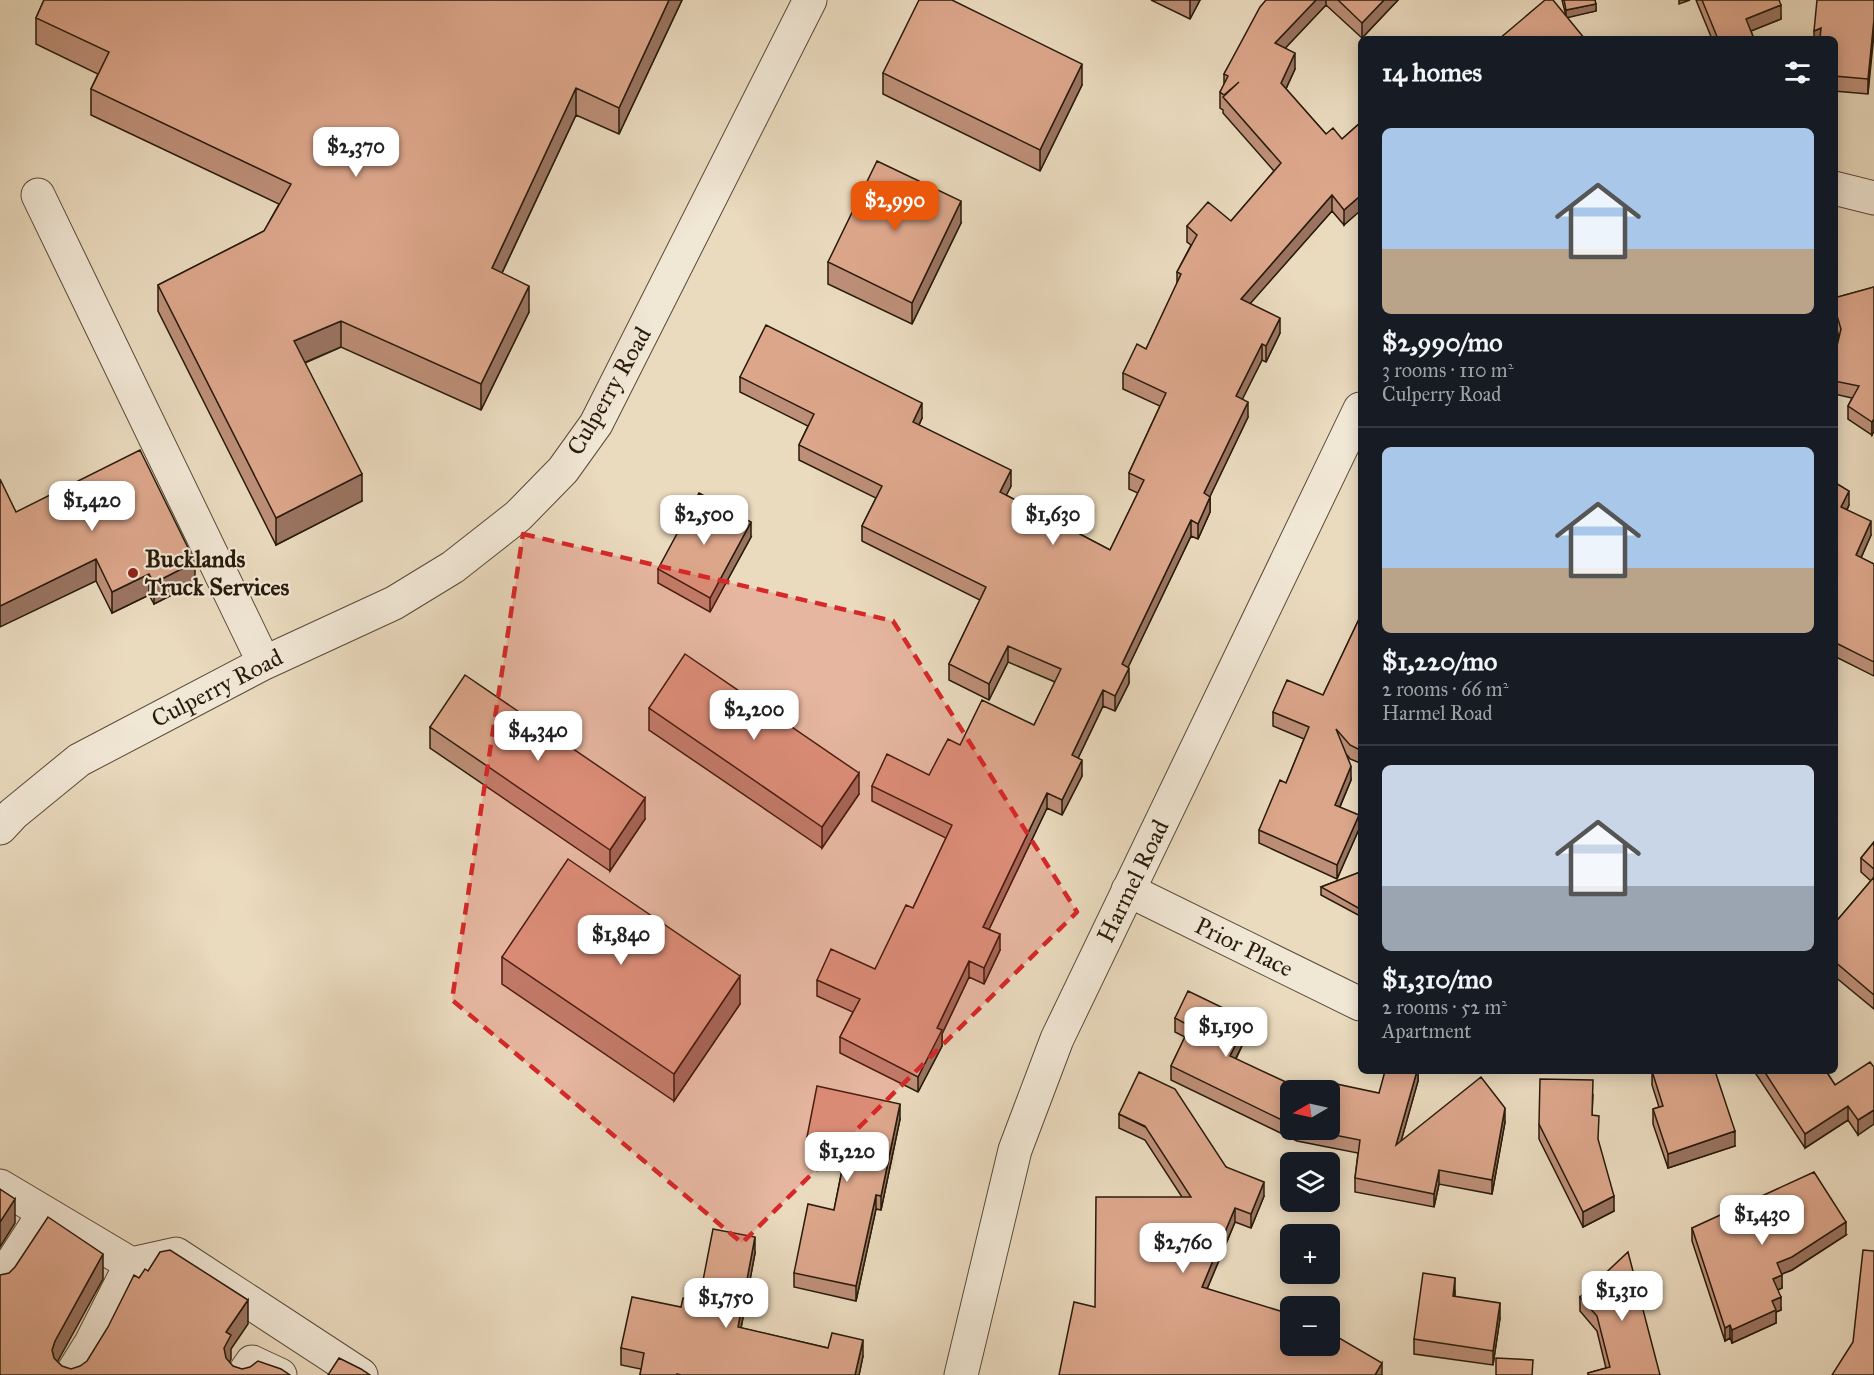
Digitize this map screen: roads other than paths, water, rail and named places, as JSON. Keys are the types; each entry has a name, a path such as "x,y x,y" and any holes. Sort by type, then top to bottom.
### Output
{"street":[{"name":"Culperry Road","path":"0,828 13,814 79,760 264,663 393,603 453,567 518,516 563,470 596,424 810,0"},
{"path":"1838,189 1874,198"},
{"path":"38,195 264,663"},
{"name":"Harmel Road","path":"961,1375 1015,1150 1057,1039 1358,413"},
{"name":"Prior Place","path":"1128,890 1358,1003"},
{"path":"0,1186 131,1264 176,1254 361,1375"},
{"path":"0,1281 44,1213"},
{"path":"71,1375 91,1343 131,1264"},
{"path":"243,1375 252,1362 280,1375"}],"place":[{"name":"Bucklands Truck Services","path":"133,573"}]}
